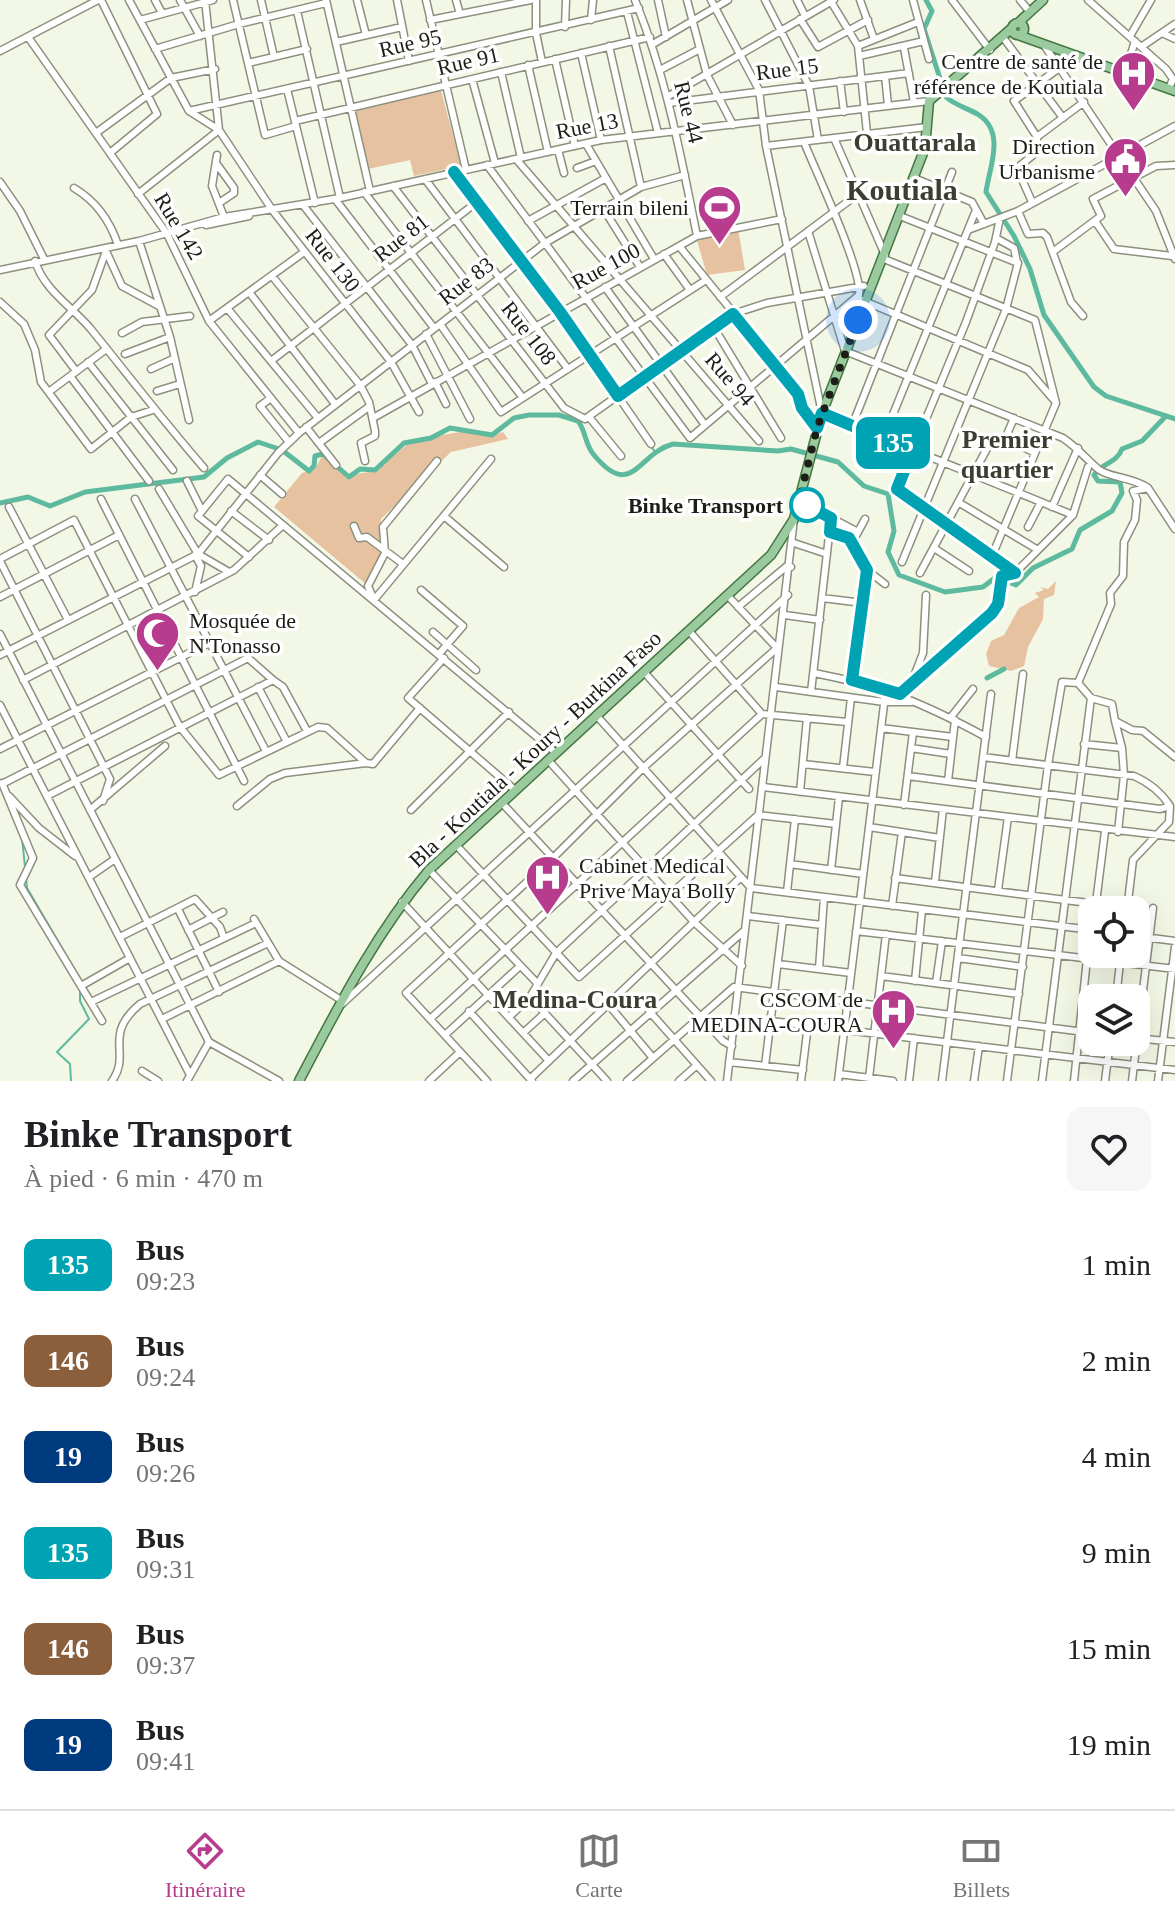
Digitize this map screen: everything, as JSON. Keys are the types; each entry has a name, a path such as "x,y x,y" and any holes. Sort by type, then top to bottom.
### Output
{"main road":[{"path":"929,101 990,50 1020,31 1037,6"},
{"path":"1020,31 1043,44 1172,90"},
{"name":"Bla - Koutiala - Koury - Burkina Faso","path":"299,1081 339,1004 402,902 429,870 771,555 794,519 817,428 861,300 873,284 925,148 929,101"}],"street":[{"path":"0,51 99,0 157,114 110,153"},
{"path":"129,0 189,111 219,130"},
{"path":"155,0 162,13"},
{"path":"233,0 255,96"},
{"path":"261,0 274,57"},
{"path":"357,0 366,35"},
{"path":"397,0 409,61"},
{"path":"426,0 466,170"},
{"path":"456,0 460,14"},
{"path":"430,20 533,0 542,62"},
{"path":"565,27 566,0"},
{"path":"591,20 593,0"},
{"name":"Rue 44","path":"635,0 653,44 676,130 697,236"},
{"path":"658,0 666,37"},
{"path":"687,0 707,75 733,125"},
{"path":"711,0 759,90 766,146 822,413 1073,515"},
{"path":"653,44 728,0"},
{"path":"765,0 809,86 818,140"},
{"path":"797,0 802,18 818,47 868,20"},
{"path":"668,100 832,0 858,46 867,133"},
{"path":"860,0 874,39"},
{"path":"913,0 929,59"},
{"path":"963,0 954,3 990,50"},
{"path":"1020,0 1037,6"},
{"path":"1088,0 1133,38 1173,79 1172,90"},
{"path":"1125,73 1133,38 1151,0"},
{"path":"140,20 182,4 208,1 219,130"},
{"path":"155,49 326,2 367,192 523,398"},
{"path":"182,4 200,36"},
{"name":"Rue 95","path":"189,111 639,8"},
{"path":"297,11 323,114 338,198 389,270 468,364 501,412 706,280"},
{"path":"627,12 658,133"},
{"path":"858,46 918,22"},
{"path":"1141,47 1175,24"},
{"path":"336,42 402,27"},
{"path":"1162,33 1175,39"},
{"name":"Rue 142","path":"28,37 167,234 209,321 299,433"},
{"name":"Rue 91","path":"255,96 265,135 323,114 650,37"},
{"path":"859,56 924,41"},
{"path":"1002,41 1063,118"},
{"path":"1043,44 1156,211 1173,253 1114,249 1095,221"},
{"path":"609,46 641,187"},
{"path":"904,48 914,102"},
{"path":"248,63 307,49"},
{"path":"660,70 700,49"},
{"path":"581,53 601,140"},
{"path":"1032,202 1017,168 1037,152 1037,137 1014,101 1077,55"},
{"path":"555,59 575,146"},
{"path":"528,65 548,152"},
{"path":"96,133 171,78 215,69"},
{"path":"501,72 518,159"},
{"name":"Rue 15","path":"668,100 718,97 909,73"},
{"path":"885,76 888,105"},
{"path":"472,79 491,164 528,221 690,438 833,317 861,300"},
{"path":"840,81 844,112"},
{"path":"287,89 315,203"},
{"name":"Rue 13","path":"0,270 44,259 106,250 224,217 315,203 601,140 929,101"},
{"path":"1037,137 1084,102"},
{"path":"968,230 1018,211 1175,126"},
{"path":"766,146 927,127"},
{"path":"138,194 219,130"},
{"name":"Rue 130","path":"219,130 273,211 391,362 419,412"},
{"path":"834,138 884,257 1035,320 1056,403 992,556"},
{"path":"804,142 861,286 861,300"},
{"path":"586,144 654,259"},
{"path":"558,150 564,173"},
{"path":"219,203 234,193 234,188 216,159 212,186 224,217"},
{"name":"Rue 94","path":"518,159 759,441"},
{"path":"577,168 596,161"},
{"path":"1054,251 1101,216 1093,199 1156,166 1175,165"},
{"path":"454,172 560,312 651,444"},
{"path":"852,426 952,172"},
{"name":"Rue 83","path":"197,554 278,453 335,404 545,243 641,187 685,175"},
{"path":"528,221 606,178"},
{"path":"902,562 1006,309 1016,279 1017,262 1014,248 996,240 972,202 914,178"},
{"path":"425,179 568,369"},
{"path":"0,182 20,211 44,259"},
{"name":"Rue 108","path":"393,186 564,408 587,418 621,456"},
{"path":"74,188 94,201 114,232 118,245"},
{"path":"720,297 858,194"},
{"name":"Rue 81","path":"271,361 477,202"},
{"path":"303,205 412,345 446,404"},
{"path":"603,208 640,267"},
{"path":"883,439 976,210"},
{"path":"1018,211 1028,234 1043,233 1054,251 1066,289 1083,316"},
{"name":"Rue 13","path":"198,225 227,223 257,213"},
{"path":"900,216 1017,262"},
{"path":"1003,217 958,340 897,489 1015,573"},
{"name":"Rue 100","path":"373,418 697,236 782,219"},
{"path":"808,231 845,351 1014,418 1078,448 1098,469 1128,477 1148,488 1175,529"},
{"path":"139,241 170,337 189,420"},
{"path":"679,246 776,365 817,428"},
{"path":"106,250 122,286 159,306"},
{"path":"30,336 49,335 74,312 92,290 106,250"},
{"path":"209,321 304,252"},
{"path":"664,254 690,290"},
{"path":"35,261 39,274 204,468"},
{"path":"272,276 360,385 370,406 375,431 375,436 361,443 365,461"},
{"path":"587,418 733,314 798,297 873,284"},
{"path":"605,287 705,425"},
{"path":"249,292 335,404"},
{"path":"861,300 1028,370 1056,403"},
{"path":"0,302 24,324 41,382 91,449 131,417 153,410"},
{"path":"227,308 318,418"},
{"path":"122,333 142,322 190,316"},
{"path":"713,326 781,438"},
{"path":"426,334 470,419"},
{"path":"49,335 113,434 149,481"},
{"path":"125,354 170,337"},
{"path":"50,391 105,350"},
{"path":"151,369 173,359"},
{"path":"88,362 173,470"},
{"path":"157,391 180,384"},
{"path":"271,398 260,406 288,443"},
{"path":"319,443 370,406"},
{"path":"1014,418 1007,435 1035,453"},
{"path":"306,427 336,465"},
{"path":"920,573 990,443"},
{"path":"1052,507 1078,448"},
{"path":"374,600 491,459"},
{"path":"374,600 368,586 385,553 383,527 437,461"},
{"path":"900,694 992,613 998,604 1001,578 1015,573 1073,515 1088,467"},
{"path":"260,475 282,494"},
{"path":"249,557 198,516 228,479 556,753"},
{"path":"187,481 202,511"},
{"path":"1078,683 1111,604 1110,593 1123,576 1124,542 1136,510 1133,491 1148,488"},
{"path":"159,489 197,554 201,566 195,592"},
{"path":"101,499 244,781"},
{"path":"135,499 266,751"},
{"path":"799,501 858,532"},
{"path":"958,502 1038,550"},
{"path":"1028,527 1041,502"},
{"path":"9,507 68,620"},
{"path":"231,511 269,540"},
{"path":"444,516 504,567"},
{"path":"811,692 831,518"},
{"path":"727,1081 776,687 777,648 788,595 794,519"},
{"path":"852,543 865,519"},
{"path":"103,801 110,779 0,560 74,520 180,727 219,775 307,731 327,728 366,763"},
{"path":"23,680 187,597 229,572 283,525"},
{"path":"354,526 359,538 367,537 403,564"},
{"path":"830,532 839,533 852,543 867,570 885,584"},
{"path":"0,597 119,535"},
{"path":"794,543 827,554"},
{"path":"996,546 1005,553"},
{"path":"934,548 969,571"},
{"path":"0,655 197,554"},
{"path":"197,554 229,572"},
{"path":"738,607 787,566 791,567"},
{"path":"852,680 867,570"},
{"path":"421,590 463,626 408,698 515,790"},
{"path":"727,595 777,648"},
{"path":"91,1002 255,921 266,944 279,961 339,1004 788,595"},
{"path":"911,684 923,653 926,595"},
{"path":"822,598 863,603"},
{"path":"785,615 820,620"},
{"path":"689,631 762,714"},
{"path":"433,632 476,670"},
{"path":"0,634 209,1042 279,1081"},
{"path":"0,749 211,642"},
{"path":"487,1081 406,993 554,857 643,768 777,648"},
{"path":"102,1021 20,885 33,858 1,782 248,658 283,687 307,731"},
{"path":"644,672 749,789"},
{"path":"814,673 886,688 986,737"},
{"path":"1012,761 1023,674"},
{"path":"47,796 273,680"},
{"path":"1007,1081 1048,765 1062,682 1078,683 1091,698 1112,704 1113,726 1122,748 1124,775 1118,832"},
{"path":"258,687 287,742"},
{"path":"776,687 884,702 916,701"},
{"path":"886,688 838,1078 893,1081"},
{"path":"948,781 953,719 973,689"},
{"path":"942,1081 991,694"},
{"path":"843,768 851,698"},
{"path":"1042,1081 1072,825 1091,698"},
{"path":"0,705 162,1019 188,1078"},
{"path":"237,806 270,779 285,773 373,764 420,708"},
{"path":"411,810 509,712"},
{"path":"430,1019 762,714 847,722"},
{"path":"596,715 751,888 1078,928"},
{"path":"800,792 807,718"},
{"path":"1115,721 1132,730 1143,731 1175,757"},
{"path":"881,728 953,737"},
{"path":"904,805 913,732"},
{"path":"1084,744 1122,748"},
{"path":"90,810 165,746"},
{"path":"911,748 951,754"},
{"path":"509,1017 530,997 556,953 767,757"},
{"path":"983,757 1124,775 1150,783 1170,806 1169,822 1133,860 1129,896"},
{"path":"548,760 694,922 742,966"},
{"path":"803,764 875,772"},
{"path":"908,776 1160,809 1170,806"},
{"path":"763,787 1154,837 1175,837"},
{"path":"7,794 39,828 80,861"},
{"path":"831,870 839,797"},
{"path":"502,803 723,1041 732,1046"},
{"path":"935,882 943,809"},
{"path":"456,845 579,977 758,815 836,824"},
{"path":"998,890 1008,817"},
{"path":"787,892 795,819"},
{"path":"869,827 940,838"},
{"path":"1097,896 1105,831"},
{"path":"892,906 902,832"},
{"path":"89,877 115,859"},
{"path":"790,864 863,874"},
{"path":"429,870 538,984"},
{"path":"469,1011 531,1080 741,877"},
{"path":"895,878 1078,900"},
{"path":"819,969 824,897"},
{"path":"120,937 195,899 220,927 224,938"},
{"path":"402,902 549,1061"},
{"path":"1150,930 1153,908"},
{"path":"178,909 219,992"},
{"path":"915,981 922,910"},
{"path":"188,930 223,912"},
{"path":"748,916 822,925"},
{"path":"765,1066 783,920"},
{"path":"573,1081 675,988 745,930"},
{"path":"856,931 1078,958"},
{"path":"869,1078 886,934"},
{"path":"1150,938 1175,941"},
{"path":"936,983 942,941"},
{"path":"112,1081 121,1063 116,1038 129,1013 151,999 266,944"},
{"path":"1158,1081 1175,947"},
{"path":"81,986 130,958"},
{"path":"958,958 1023,967"},
{"path":"162,1019 279,961"},
{"path":"778,964 851,973"},
{"path":"445,1035 520,966"},
{"path":"1150,966 1174,968"},
{"path":"881,976 1019,994"},
{"path":"627,1081 700,1015 732,989 740,988 1078,1031 1074,1081"},
{"path":"530,997 607,1081"},
{"path":"608,1004 653,1058"},
{"path":"649,1011 711,1081"},
{"path":"523,1033 545,1013"},
{"path":"771,1021 1175,1070"},
{"path":"801,1081 808,1025"},
{"path":"909,1081 914,1038"},
{"path":"1150,1040 1175,1042"},
{"path":"188,1078 209,1042"},
{"path":"974,1081 979,1046"},
{"path":"429,1081 460,1052"},
{"path":"1105,1081 1109,1056"},
{"path":"1132,1081 1135,1056"},
{"path":"729,1062 803,1070"},
{"path":"679,1081 697,1065"},
{"path":"142,1071 158,1081"},
{"path":"436,1074 442,1081"}],"shaded area":[{"path":"441,90 461,166 414,176 410,160 368,169 355,110"},
{"name":"Terrain bileni","path":"738,228 745,270 707,275 696,237"},
{"path":"460,432 491,436 503,432 508,439 451,452 381,519 380,554 367,585 274,507 302,473 315,469 322,456 349,475 376,471 412,440"},
{"path":"1056,581 1054,595 1044,599 1043,619 1028,647 1024,666 1011,671 989,666 986,654 991,641 1004,635 1019,608 1039,597 1035,593 1044,590 1040,587 1048,589"}],"waterway":[{"path":"926,0 932,11 924,29 946,97 979,115 992,131 994,151 986,192 1014,236 1030,269 1044,315 1094,387 1106,396 1175,419"},
{"path":"0,503 28,497 50,506 85,492 204,477 227,458 258,442 282,450 309,471 314,466 315,456 323,454 349,477 360,469 375,470 404,443 431,438 450,428 492,435 514,418 559,415 578,421 591,451 617,474 635,470 661,449 673,444 778,451 791,449 838,462 864,486 888,494 894,531 888,552 899,575 945,592 983,587 996,577 1016,585 1033,568 1072,549 1080,530 1112,511 1122,493 1120,482 1098,481 1094,475 1122,449 1142,441 1166,416"},
{"path":"650,445 655,452"},
{"path":"987,678 1004,669"},
{"path":"22,838 25,867"},
{"path":"26,878 27,888 83,984"},
{"path":"71,1081 70,1064 57,1052 89,1019 80,1001 80,989"}],"bus line":[{"name":"135","path":"454,172 522,260 618,396 733,314 798,394 802,408 817,428 822,413 912,451 897,489 1015,573 1002,576 998,604 992,613 958,639 937,664 900,694 852,680 867,570 849,538 830,532 831,518 799,501"}],"place":[{"name":"Centre de santé de référence de Koutiala","path":"1134,113"},
{"name":"Direction Urbanisme","path":"1126,198"},
{"name":"Terrain bileni","path":"720,246"},
{"name":"Binke Transport","path":"807,505"},
{"name":"Mosquée de N'Tonasso","path":"158,672"},
{"name":"Cabinet Medical Prive Maya Bolly","path":"548,917"},
{"name":"CSCOM de MEDINA-COURA","path":"894,1051"}],"district":[{"name":"Ouattarala","path":"915,142"},
{"name":"Koutiala","path":"902,189"},
{"name":"Premier quartier","path":"1007,454"},
{"name":"Medina-Coura","path":"575,999"}],"route":[{"path":"807,505 811,508 799,501 817,428 858,320"}]}
